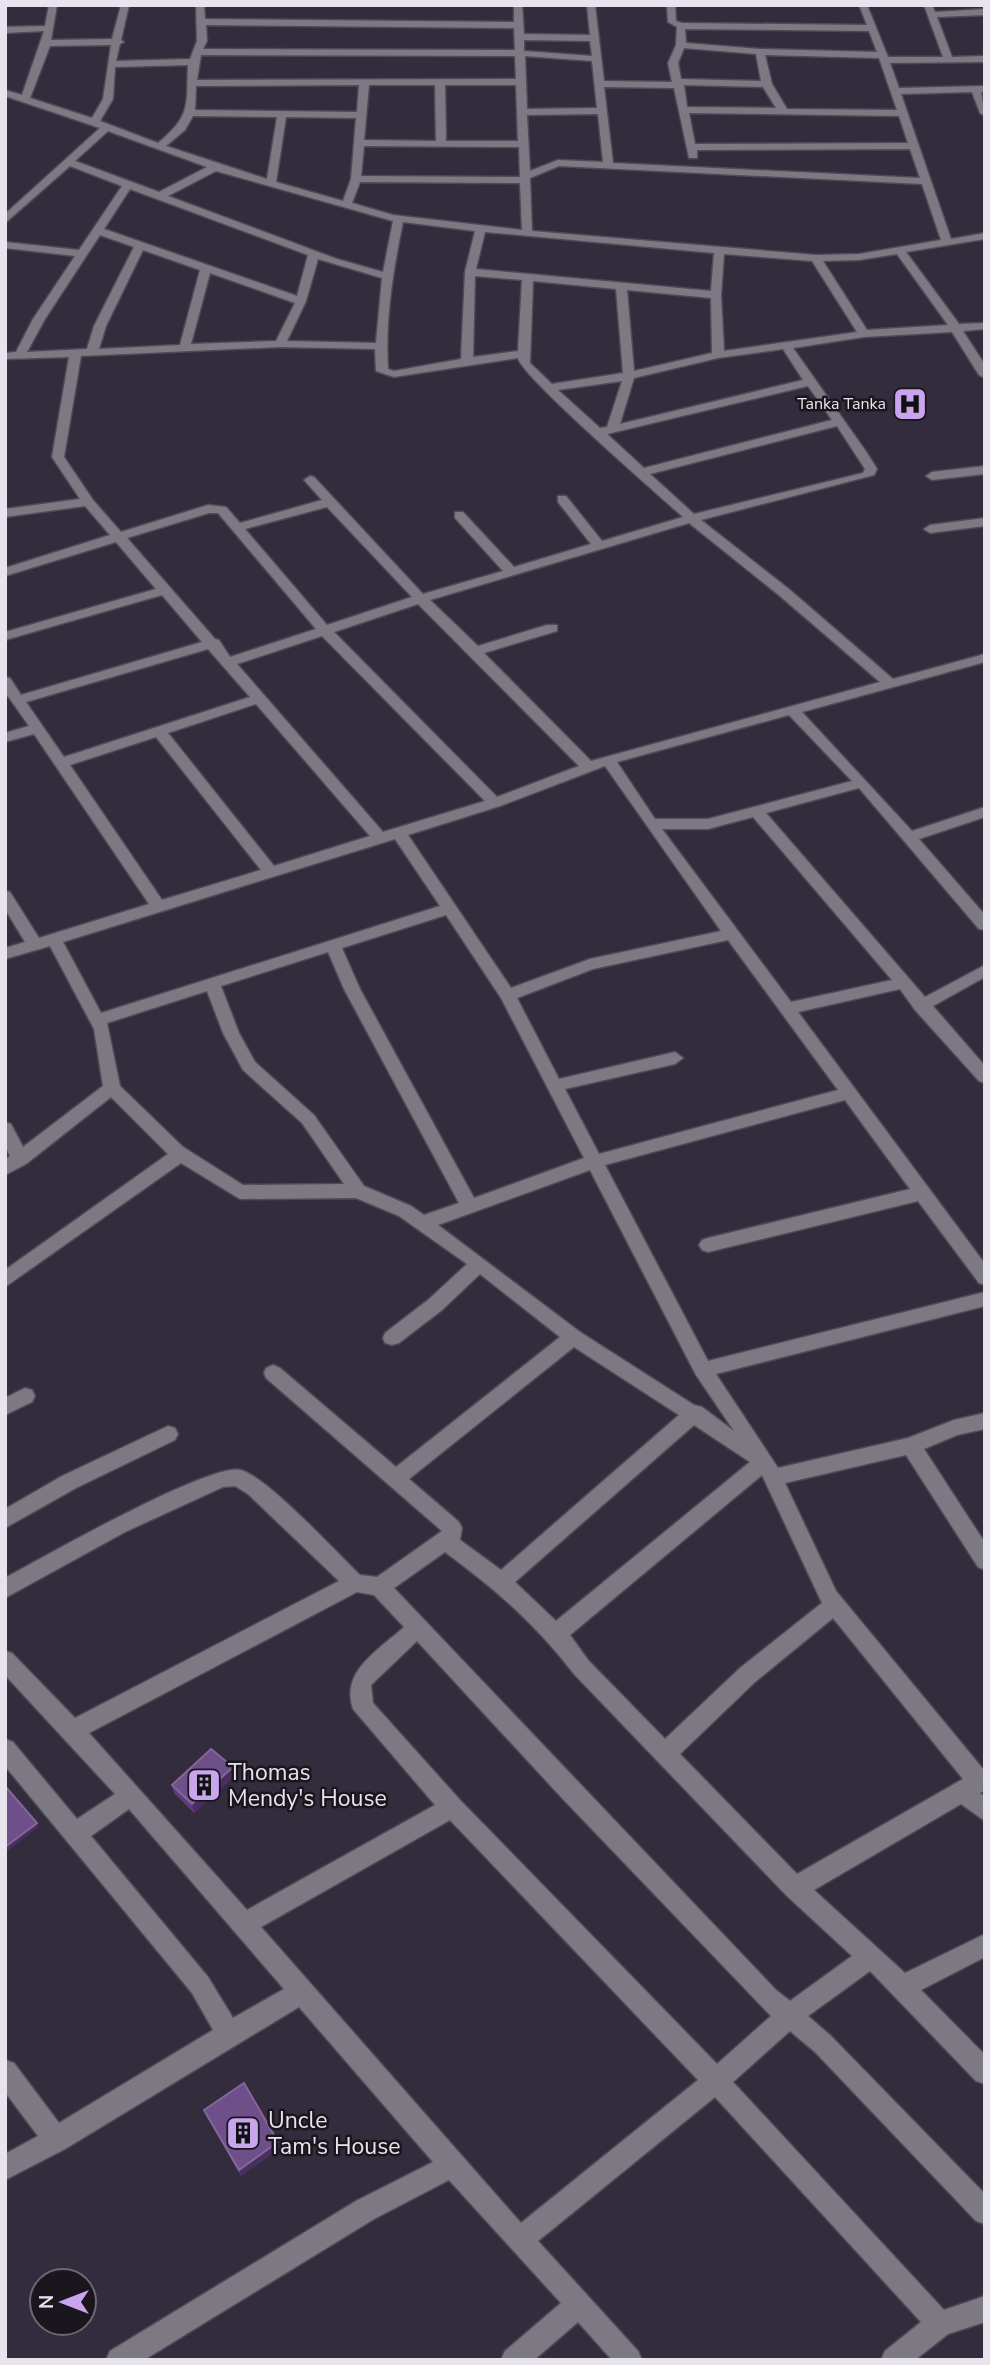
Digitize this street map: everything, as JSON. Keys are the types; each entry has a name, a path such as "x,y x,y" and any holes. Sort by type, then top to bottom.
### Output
{"street":[{"path":"25,99 47,43 53,5"},
{"path":"95,122 108,99 111,64 119,42 125,5"},
{"path":"160,146 182,128 190,113 193,62 199,52 200,5"},
{"path":"518,5 527,234"},
{"path":"591,5 608,165"},
{"path":"671,5 673,22 681,26 872,28"},
{"path":"863,5 884,57 893,91 947,243"},
{"path":"948,59 929,10 985,12"},
{"path":"201,22 596,59"},
{"path":"199,52 520,24"},
{"path":"681,26 681,45 673,63 685,110 695,170"},
{"path":"5,30 49,28"},
{"path":"520,37 594,38"},
{"path":"47,43 119,42"},
{"path":"681,45 760,52 985,59"},
{"path":"760,52 767,84 774,101 784,111"},
{"path":"111,64 193,62"},
{"path":"191,83 522,82"},
{"path":"440,83 441,144"},
{"path":"346,205 356,179 364,84"},
{"path":"599,84 767,84"},
{"path":"893,91 980,89 985,113"},
{"path":"5,93 95,122 215,167 399,219 527,234 816,258 901,251 980,237 985,249"},
{"path":"685,110 901,113"},
{"path":"523,112 602,111"},
{"path":"190,113 362,116"},
{"path":"271,184 282,114"},
{"path":"5,219 107,127"},
{"path":"359,143 525,144"},
{"path":"692,147 913,146"},
{"path":"526,161 925,181"},
{"path":"68,162 314,254 387,276"},
{"path":"356,179 526,178 558,163"},
{"path":"160,196 215,167"},
{"path":"20,355 39,319 128,184"},
{"path":"399,219 387,276 380,346 382,372 394,374 524,354"},
{"path":"467,361 470,272 481,229"},
{"path":"99,231 301,301"},
{"path":"92,352 100,326 140,244"},
{"path":"5,245 83,254"},
{"path":"718,355 716,295 719,251"},
{"path":"901,251 965,341 985,375"},
{"path":"280,344 301,301 314,254"},
{"path":"816,258 864,334"},
{"path":"185,347 206,269"},
{"path":"470,272 716,295"},
{"path":"528,276 524,363 596,433 724,548 785,593 892,685"},
{"path":"613,428 629,376 621,287"},
{"path":"548,387 629,376 718,355 785,344 864,334 985,326"},
{"path":"5,356 280,344 380,346"},
{"path":"230,662 420,599 691,519 868,475 871,469 785,344"},
{"path":"76,351 58,457 88,502 214,643 381,839"},
{"path":"596,433 809,382"},
{"path":"640,473 839,422"},
{"path":"932,476 985,470"},
{"path":"310,480 420,599 475,651 589,768"},
{"path":"562,499 599,546"},
{"path":"5,513 88,502"},
{"path":"236,528 330,502"},
{"path":"5,572 213,508 222,510 326,632 495,803"},
{"path":"459,515 511,572"},
{"path":"930,529 985,523"},
{"path":"5,636 167,590"},
{"path":"475,651 552,628"},
{"path":"18,700 214,643"},
{"path":"5,954 495,803 608,760 985,658"},
{"path":"5,681 159,907"},
{"path":"61,763 260,698"},
{"path":"793,711 862,783 908,838 979,910 985,925"},
{"path":"5,738 38,729"},
{"path":"159,731 271,873"},
{"path":"608,760 651,824 985,1278"},
{"path":"651,824 708,824 862,783"},
{"path":"757,812 921,1006 985,1077"},
{"path":"908,838 985,812"},
{"path":"398,833 508,996 703,1370 769,1469 835,1605 975,1783 985,1811"},
{"path":"5,897 35,945"},
{"path":"97,1020 448,909"},
{"path":"508,996 549,975 628,954 732,934"},
{"path":"54,939 102,1029 112,1088 181,1154 240,1192 358,1191 373,1195 423,1223 573,1337 695,1413 769,1469"},
{"path":"333,946 352,989 427,1123 469,1205"},
{"path":"921,1006 985,970"},
{"path":"212,983 231,1033 249,1066 308,1119 358,1191"},
{"path":"787,1009 902,983"},
{"path":"554,1086 675,1058"},
{"path":"5,1169 112,1088"},
{"path":"423,1223 595,1161 849,1093"},
{"path":"5,1128 20,1158"},
{"path":"5,1280 181,1154"},
{"path":"708,1245 923,1193"},
{"path":"392,1338 435,1305 479,1263"},
{"path":"703,1370 985,1298"},
{"path":"396,1479 573,1337"},
{"path":"273,1373 452,1528 452,1535 445,1541 380,1587"},
{"path":"5,1407 25,1396"},
{"path":"500,1583 577,1513 695,1413"},
{"path":"556,1634 769,1469 911,1446 954,1428 985,1421"},
{"path":"5,1519 69,1482 168,1434"},
{"path":"911,1446 985,1561"},
{"path":"5,1589 118,1526 221,1479 237,1477 255,1488 355,1583 380,1587 788,2017 822,2045 985,2213"},
{"path":"445,1541 500,1583 556,1634 581,1667 795,1888 902,1987 985,2072"},
{"path":"72,1731 355,1583"},
{"path":"666,1753 709,1708 798,1631 835,1605"},
{"path":"418,1627 361,1681 359,1695 364,1709 452,1807 716,2081 940,2324"},
{"path":"5,1661 72,1731 244,1924 452,2165 629,2360"},
{"path":"5,1749 200,1985 228,2031"},
{"path":"795,1888 975,1783"},
{"path":"75,1834 130,1796"},
{"path":"244,1924 452,1807"},
{"path":"902,1987 985,1945"},
{"path":"521,2239 716,2081 788,2017 870,1957"},
{"path":"5,2168 56,2140 228,2031 303,1992"},
{"path":"5,2073 56,2140"},
{"path":"119,2360 365,2210 452,2165"},
{"path":"514,2360 580,2303"},
{"path":"894,2360 940,2324 985,2309"}],"building":[{"name":"Thomas Mendy's House","path":"211,1749 233,1767 192,1804 172,1785"},
{"path":"5,1786 37,1823 5,1847"},
{"name":"Uncle Tam's House","path":"244,2083 278,2142 239,2170 204,2110"}],"place":[{"name":"Tanka Tanka","path":"910,404"},
{"name":"Thomas Mendy's House","path":"204,1785"},
{"name":"Uncle Tam's House","path":"243,2133"}]}
